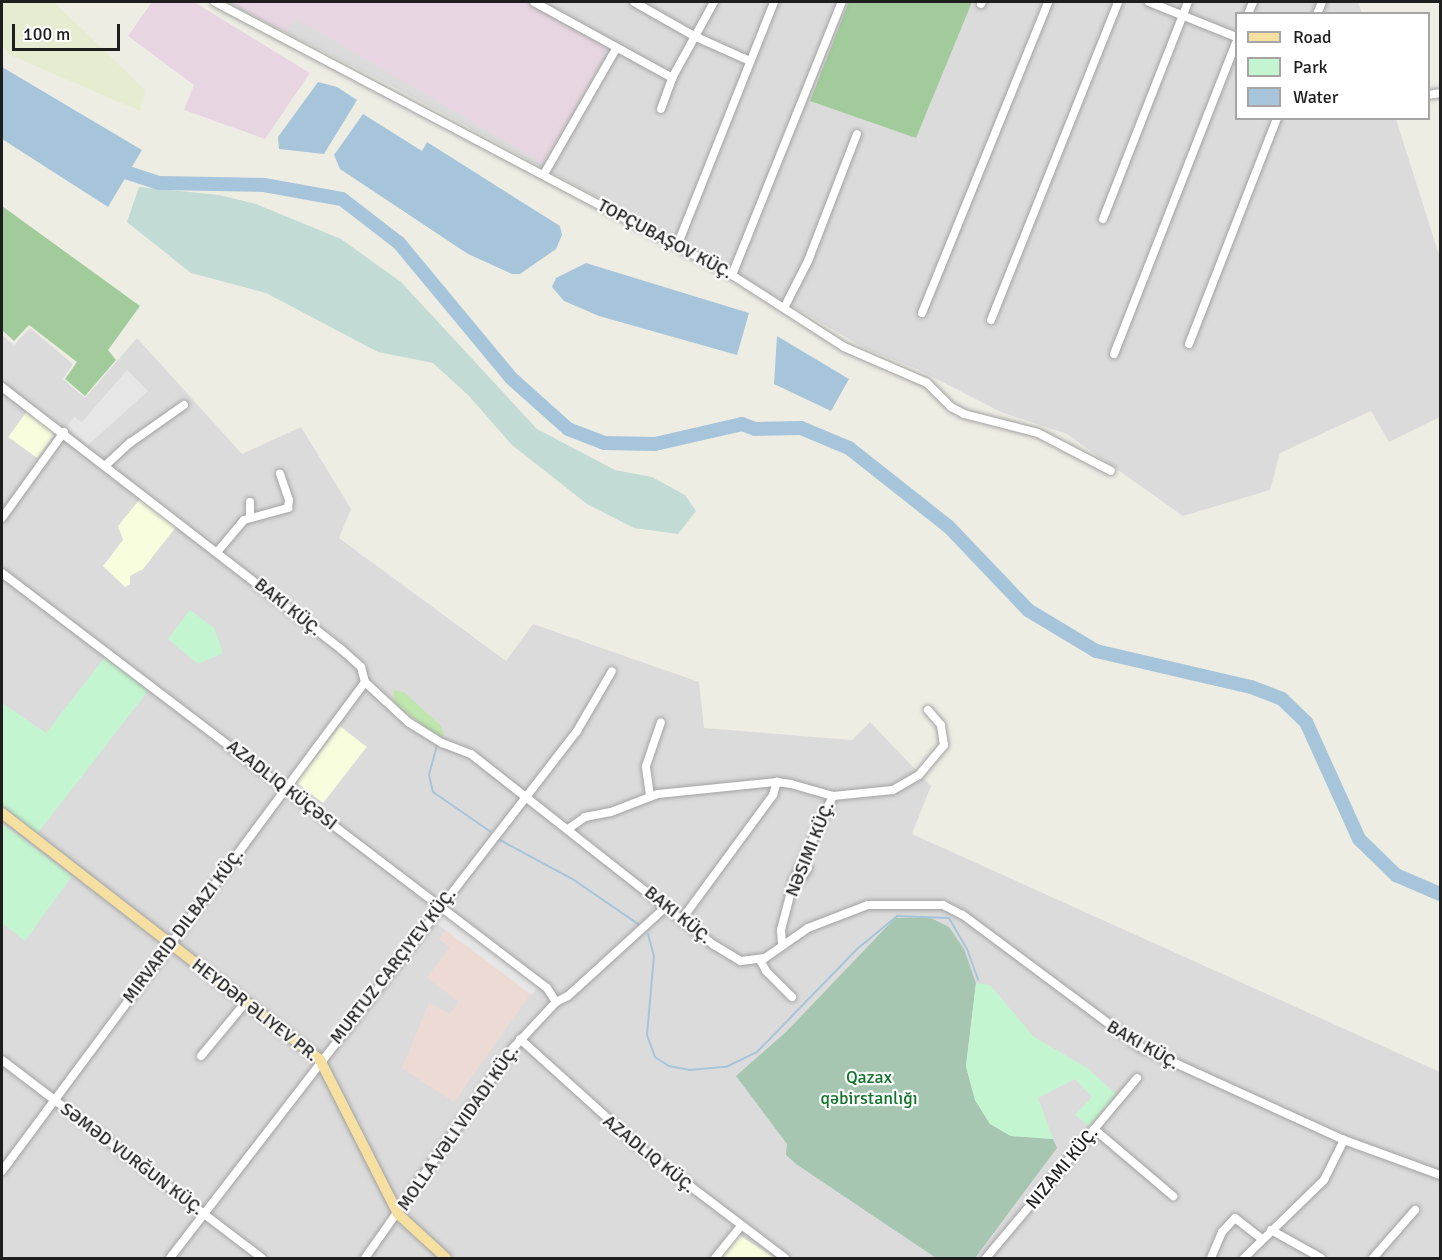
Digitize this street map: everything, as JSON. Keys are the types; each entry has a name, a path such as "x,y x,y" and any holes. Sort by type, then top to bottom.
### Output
{"main road":[{"name":"HEYDƏR ƏLIYEV PR.","path":"2,813 320,1060 398,1214 446,1258"}],"street":[{"name":"TOPÇUBAŞOV KÜÇ.","path":"215,2 732,275 785,306 844,347 927,383 951,407 964,414 1038,433 1111,471"},
{"path":"534,2 672,78"},
{"path":"634,2 694,36 750,60"},
{"path":"661,109 672,78 714,2"},
{"path":"677,246 774,2"},
{"path":"732,275 842,2"},
{"path":"922,313 1048,2"},
{"path":"991,320 1118,2"},
{"path":"1149,2 1235,37"},
{"path":"1103,219 1188,2"},
{"path":"1114,354 1235,46"},
{"path":"544,174 616,48"},
{"path":"1189,344 1277,120"},
{"path":"785,306 808,261 857,134"},
{"path":"2,387 218,551 355,661 364,671 365,682 420,730 471,754 727,954 741,961 760,960 823,921 868,905 943,905 963,915 1140,1047 1344,1140 1440,1175"},
{"path":"106,465 130,443 184,405"},
{"path":"2,518 64,432"},
{"path":"218,551 239,524 250,518 288,508 289,500 280,474"},
{"path":"250,501 250,518"},
{"path":"2,573 547,988 556,1002"},
{"path":"170,1258 320,1060 577,731 612,671"},
{"name":"MIRVARID DILBAZI KÜÇ.","path":"2,1171 365,682"},
{"path":"833,796 893,790 919,775 944,745 941,725 928,710"},
{"path":"651,796 646,766 661,722"},
{"path":"568,829 585,817 611,812 651,796 777,782 773,795 682,919"},
{"name":"NƏSIMI KÜÇ.","path":"777,782 833,796 794,880 781,930 782,945"},
{"path":"794,880 801,878 808,868"},
{"name":"MOLLA VƏLI VIDADI KÜÇ.","path":"365,1258 520,1039 556,1002 568,996 667,906"},
{"path":"760,960 766,971 792,997"},
{"path":"201,1056 246,1002"},
{"path":"520,1039 622,1134 740,1227 785,1258"},
{"name":"SƏMƏD VURĞUN KÜÇ.","path":"2,1060 262,1258"},
{"name":"NIZAMI KÜÇ.","path":"986,1258 1137,1078"},
{"path":"1094,1129 1173,1196"},
{"path":"1244,1258 1330,1172 1344,1140"},
{"path":"1373,1258 1415,1210"},
{"path":"1210,1258 1222,1232 1235,1218 1262,1239"},
{"path":"715,1258 740,1227"},
{"path":"1271,1230 1321,1258"}],"shaded area":[{"path":"2,2 54,2 145,90 140,111 10,55 2,45"},
{"path":"152,2 194,2 310,73 265,139 184,110 194,85 128,36"},
{"path":"226,2 1358,2 1362,12 1235,12 1235,120 1396,120 1440,258 1440,417 1389,442 1371,411 1280,453 1270,490 1183,516 1067,434 1001,412 917,369 866,349 703,254 390,85"},
{"path":"230,2 526,2 608,49 544,164 296,18 287,32"},
{"path":"139,187 219,195 256,204 341,239 401,282 537,429 615,470 652,477 685,495 696,511 678,534 634,528 587,504 512,445 469,396 433,363 378,352 266,293 191,273 127,222"},
{"path":"30,328 73,364 63,379 85,398 137,338 242,454 301,427 351,509 339,538 506,661 533,624 699,682 704,728 852,740 870,722 931,786 912,834 1440,1072 1440,1258 2,1258 2,335 14,345"},
{"path":"127,370 148,391 88,445 66,427 74,417 82,422"},
{"path":"27,411 56,432 37,458 8,437"},
{"path":"140,499 176,527 143,569 130,576 130,584 125,587 103,566 123,540 118,526"},
{"path":"340,726 367,747 323,803 296,782"},
{"path":"445,911 541,983 532,995 436,923"},
{"path":"446,930 531,993 454,1102 402,1068 429,1003 450,1014 459,1002 427,978 450,947 439,939"},
{"path":"739,1235 775,1258 720,1258"}],"green space":[{"path":"849,2 972,2 916,138 810,101"},
{"path":"2,206 140,306 108,350 116,360 85,396 65,379 77,362 29,325 14,341 2,330"},
{"path":"190,610 214,628 223,653 198,664 168,639"},
{"path":"105,657 148,691 37,834 2,808 2,703 46,733"},
{"path":"394,690 404,692 441,726 444,736 438,737 394,702"},
{"path":"2,823 72,876 25,941 2,923"},
{"name":"Qazax qəbirstanlığı","path":"929,917 949,927 964,949 976,983 966,1066 975,1100 990,1124 1011,1136 1053,1139 1057,1148 975,1258 936,1258 796,1164 786,1155 787,1144 736,1076 786,1032 895,918"},
{"path":"976,983 990,985 1034,1037 1087,1068 1116,1094 1089,1126 1075,1115 1092,1097 1075,1079 1038,1098 1053,1139 1011,1136 990,1124 975,1100 966,1066"}],"water":[{"path":"2,67 142,150 108,207 2,139"},
{"path":"318,82 337,87 357,100 324,154 279,149 278,137"},
{"path":"363,114 422,151 427,142 560,226 562,235 556,249 520,274 512,274 468,254 340,169 334,155"},
{"path":"586,263 749,313 737,355 599,316 564,301 552,287 556,278"},
{"path":"777,336 849,379 831,411 774,384"}],"waterway":[{"path":"113,168 159,183 264,185 342,199 399,243 511,378 568,429 604,443 655,444 742,424 755,429 801,428 849,448 949,527 1028,610 1096,651 1251,687 1282,699 1306,722 1359,839 1396,875 1440,894"},
{"path":"437,745 429,775 433,792 491,832"},
{"path":"500,840 574,880 638,924"},
{"path":"648,934 654,956 647,1035 655,1057 669,1066 689,1070 726,1067 757,1052 857,949 897,916 949,918 967,949 978,980"}]}
